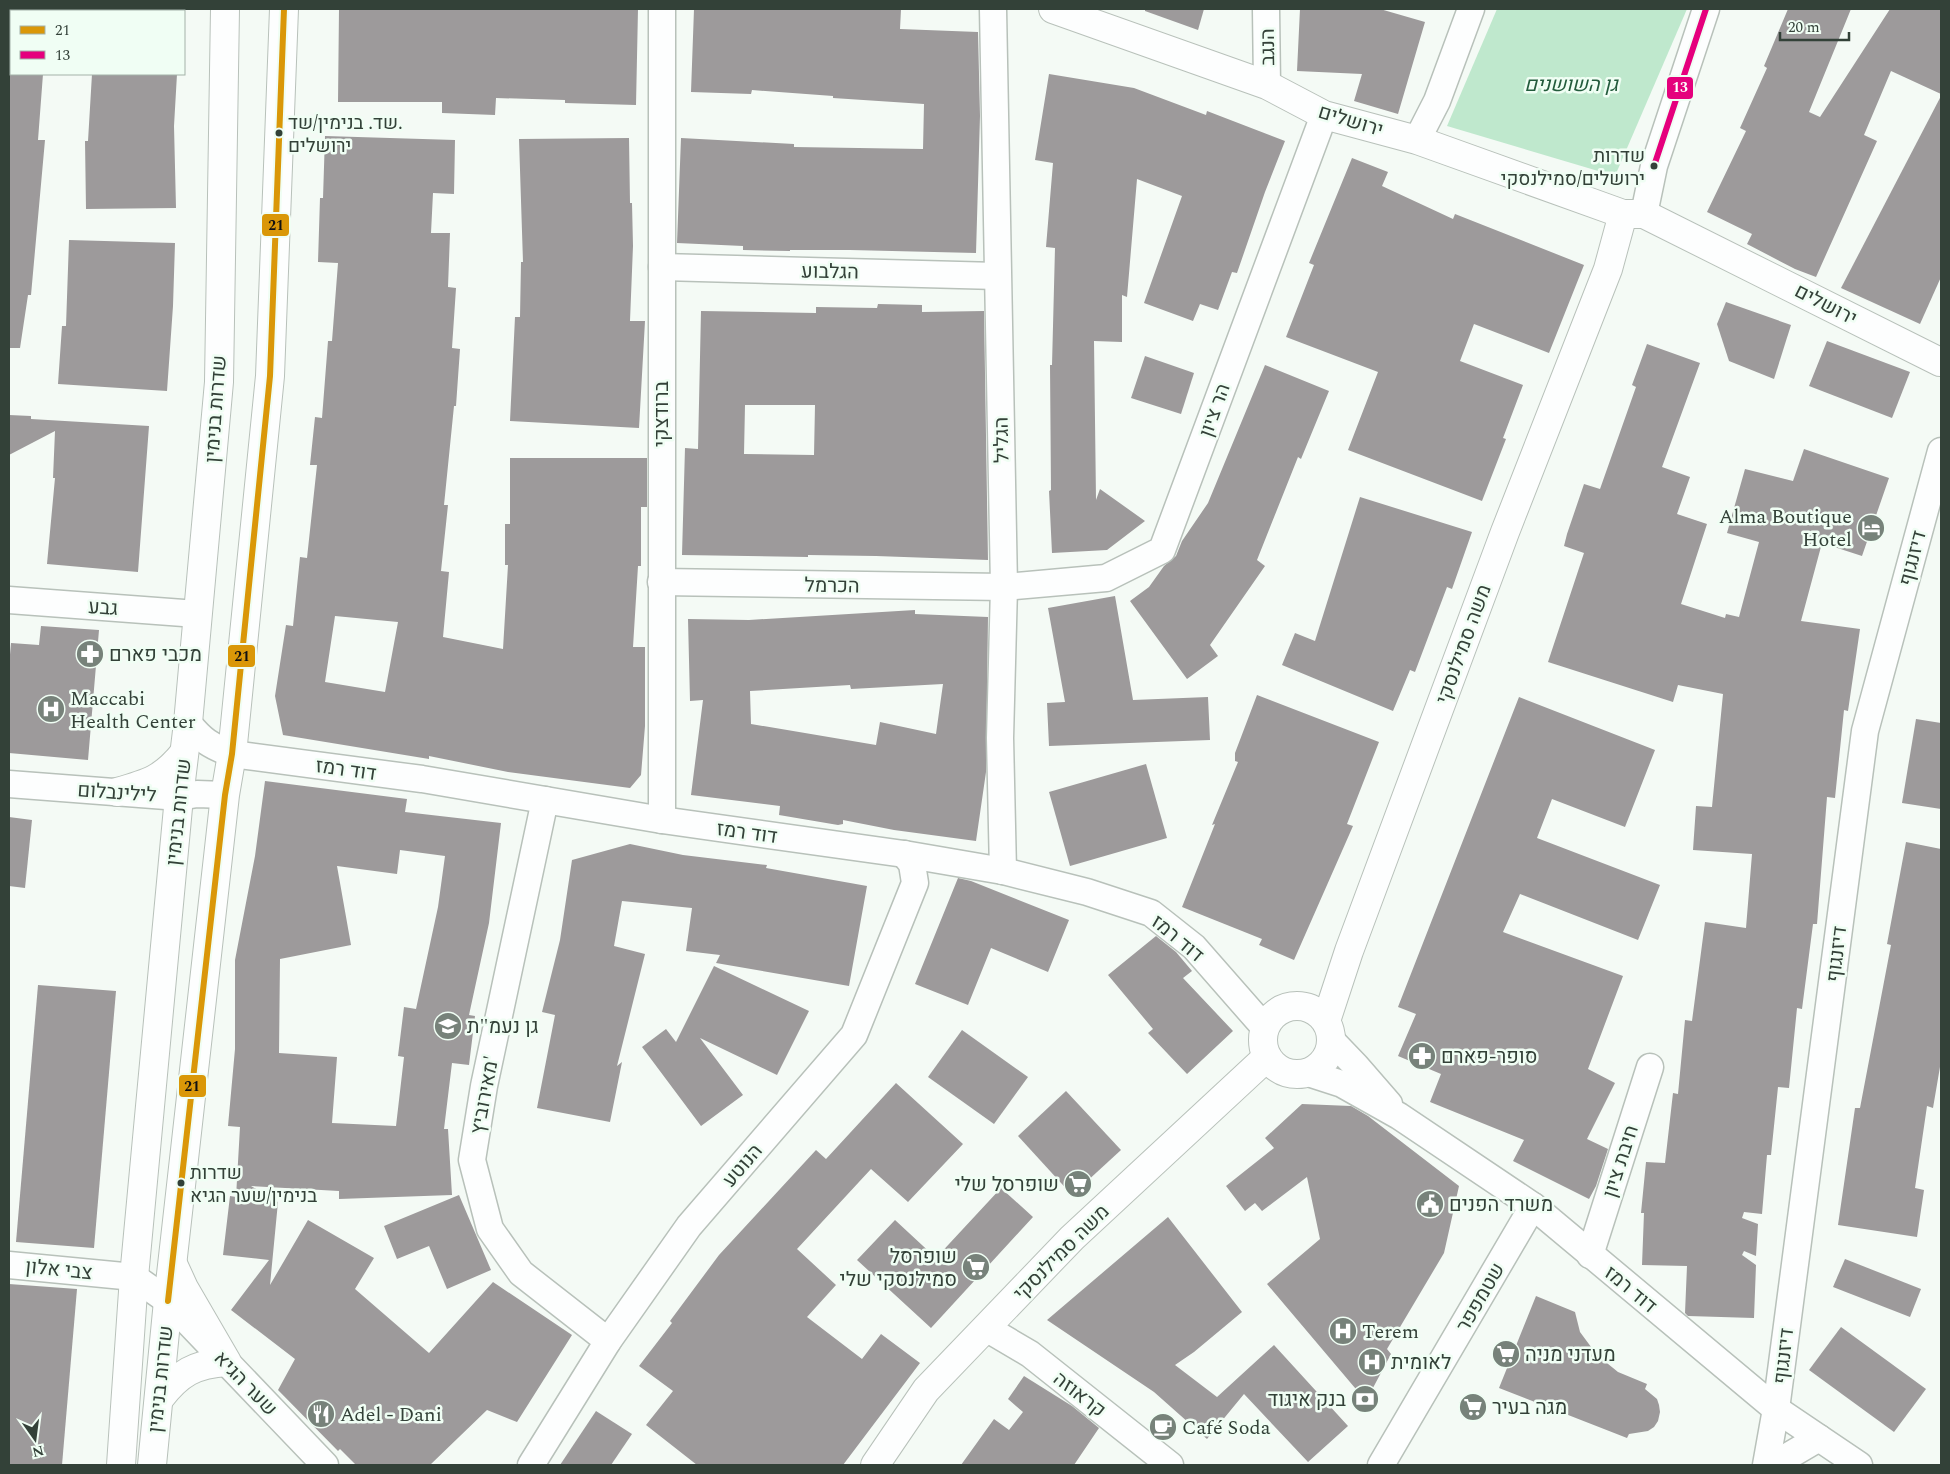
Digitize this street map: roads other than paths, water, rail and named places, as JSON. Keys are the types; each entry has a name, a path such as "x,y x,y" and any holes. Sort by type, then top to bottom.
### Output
{"main road":[{"name":"שדרות בנימין","path":"120,1465 125,1285 178,797 188,722 219,382 225,9"},
{"name":"שדרות בנימין","path":"152,1465 168,1301 225,795 232,754 270,376 284,9"},
{"name":"ירושלים","path":"1053,9 1267,85 1324,115 1417,140 1712,246 1941,368"},
{"name":"משה סמילנסקי","path":"1329,1031 1352,942 1505,532 1608,269 1635,219"},
{"path":"118,792 156,780 172,768 184,753"},
{"path":"1288,1007 1310,1008 1319,1014 1329,1031 1327,1057 1322,1064 1308,1072 1293,1074 1285,1072 1267,1057 1263,1042 1265,1028 1271,1018 1279,1011 1288,1007"},
{"name":"משה סמילנסקי","path":"875,1465 926,1390 1072,1238 1267,1057"},
{"path":"160,1398 180,1376 194,1368 207,1364 227,1362 192,1304 173,1264"}],"street":[{"name":"ברודצקי","path":"662,9 662,820"},
{"name":"הגליל","path":"993,9 1004,587 1000,738 1003,871"},
{"name":"הנגב","path":"1266,9 1267,85"},
{"path":"1417,140 1437,101 1471,9"},
{"name":"משה סמילנסקי","path":"1635,219 1643,178 1654,166 1706,9"},
{"name":"הר ציון","path":"1004,587 1106,578 1162,550 1324,115"},
{"name":"הגלבוע","path":"662,267 997,276"},
{"name":"דיזנגוף","path":"1766,1465 1776,1409 1865,731 1941,451"},
{"name":"הכרמל","path":"661,582 1004,587"},
{"name":"גבע","path":"9,600 197,614"},
{"name":"דוד רמז","path":"188,722 200,737 211,746 232,754 422,779 662,820 904,854 1003,871 1087,892 1151,913 1194,947 1265,1028"},
{"name":"לילינבלום","path":"9,784 178,797 197,794 225,795"},
{"name":"מאירוביץ'","path":"545,800 484,1086 472,1160 490,1229 521,1273 608,1341"},
{"name":"הנוטע","path":"531,1465 608,1341 689,1226 854,1035 914,883 912,864 904,854"},
{"name":"דוד רמז","path":"1329,1031 1399,1116"},
{"name":"חיבת ציון","path":"1590,1255 1650,1067"},
{"name":"דוד רמז","path":"1308,1072 1342,1084 1399,1116 1533,1206 1776,1409 1859,1465"},
{"name":"שטמפפר","path":"1381,1465 1533,1206"},
{"name":"צבי אלון","path":"9,1265 125,1285"},
{"name":"שער הגיא","path":"125,1285 168,1301 325,1465"},
{"name":"קראוזה","path":"986,1328 1030,1354 1170,1465"},
{"path":"1774,1465 1819,1438"}],"place":[{"name":"שד. בנימין/שד. ירושלים","path":"279,133"},
{"name":"שדרות ירושלים/סמילנסקי","path":"1654,166"},
{"name":"Alma Boutique Hotel","path":"1871,528"},
{"name":"מכבי פארם","path":"90,654"},
{"name":"Maccabi Health Center","path":"51,709"},
{"name":"גן נעמ\"ת","path":"448,1026"},
{"name":"סופר-פארם","path":"1422,1056"},
{"name":"שדרות בנימין/שער הגיא","path":"181,1183"},
{"name":"שופרסל שלי","path":"1078,1184"},
{"name":"משרד הפנים","path":"1430,1204"},
{"name":"שופרסל סמילנסקי שלי","path":"976,1267"},
{"name":"Terem","path":"1343,1331"},
{"name":"מעדני מניה","path":"1506,1354"},
{"name":"לאומית","path":"1372,1362"},
{"name":"בנק איגוד","path":"1365,1399"},
{"name":"מגה בעיר","path":"1473,1407"},
{"name":"Adel - Dani","path":"321,1414"},
{"name":"Café Soda","path":"1163,1427"}],"park label":[{"name":"גן השושנים","path":"1571,84"}]}
